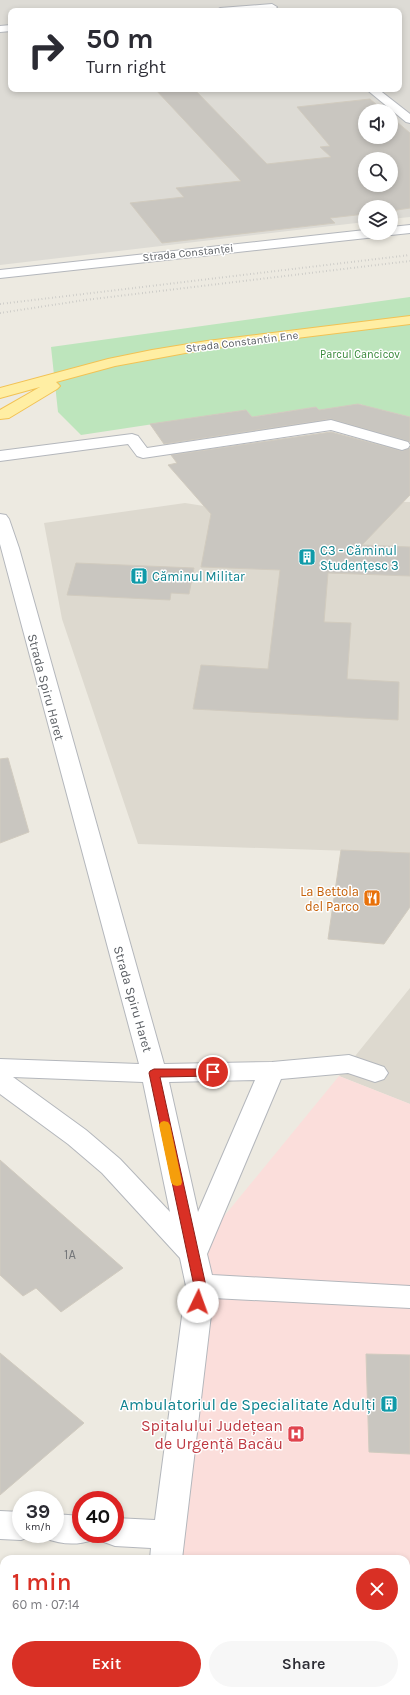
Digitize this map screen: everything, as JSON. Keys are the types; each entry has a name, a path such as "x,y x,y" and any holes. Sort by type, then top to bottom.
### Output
{"main road":[{"name":"Strada Constantin Ene","path":"0,393 39,381 76,373 113,362 199,347 410,320"},
{"name":"Strada Constantin Ene","path":"1,419 76,373"}],"street":[{"path":"264,0 274,8"},
{"path":"375,92 410,120"},
{"path":"398,230 410,229"},
{"name":"Strada Constanței","path":"0,274 358,235"},
{"path":"0,456 132,439 143,453 331,425 402,445"},
{"name":"Strada Spiru Haret","path":"0,519 10,548 154,1073 200,1286 168,1547"},
{"path":"0,1068 154,1073 272,1071 349,1064 375,1073"},
{"path":"0,1081 77,1137 111,1166 150,1206 193,1254 272,1071"},
{"path":"200,1286 410,1297"},
{"path":"0,1525 12,1526"},
{"path":"124,1535 168,1547"}],"shaded area":[{"path":"0,0 410,0 410,217 398,218 398,200 358,200 358,223 0,265"},
{"path":"410,502 410,853 138,844 62,619 44,523 185,503 204,506 231,503"},
{"path":"410,988 410,1104 339,1076"},
{"name":"Spitalului Județean de Urgență Bacău","path":"339,1076 410,1104 410,1555 166,1555 193,1254"}],"green space":[{"name":"Parcul Cancicov","path":"410,297 410,417 382,410 370,414 361,404 319,410 316,407 252,417 246,410 81,435 58,412 51,347"}],"building":[{"path":"158,92 197,92 267,164 331,157 320,147 330,146 297,107 370,99 376,104 358,104 358,144 398,144 398,123 410,133 410,208 398,210 398,200 358,200 358,215 330,218 335,223 162,243 130,203 184,197 176,188 241,181"},
{"path":"358,404 410,417 410,442 331,419 164,444 150,424 246,410 252,417 316,407 319,410"},
{"path":"331,432 402,451 410,448 410,495 362,545 410,547 410,576 328,573 324,622 351,623 347,679 399,682 398,720 193,709 201,665 268,669 280,570 201,567 211,514 168,465 177,463 171,455"},
{"name":"Căminul Militar","path":"76,563 194,568 189,594 171,593 170,600 67,595"},
{"path":"8,758 29,832 0,843 0,759"},
{"name":"La Bettola del Parco","path":"341,850 410,853 410,907 384,944 328,939"},
{"path":"0,1160 123,1268 61,1312 36,1288 23,1296 0,1275"},
{"path":"0,1353 84,1423 0,1495"},
{"name":"Ambulatoriul de Specialitate Adulți","path":"366,1354 410,1355 410,1454 369,1452"}],"railway":[{"path":"0,304 410,255"},
{"path":"0,313 85,300 410,261"}],"slow traffic":[{"path":"164,1125 177,1182"}],"place":[{"name":"C3 - Căminul Studențesc 3","path":"307,557"},
{"name":"Căminul Militar","path":"139,576"},
{"name":"La Bettola del Parco","path":"372,898"},
{"name":"Ambulatoriul de Specialitate Adulți","path":"389,1404"},
{"name":"Spitalului Județean de Urgență Bacău","path":"296,1434"}],"route":[{"path":"198,1302 200,1286 154,1073 213,1072"}]}
